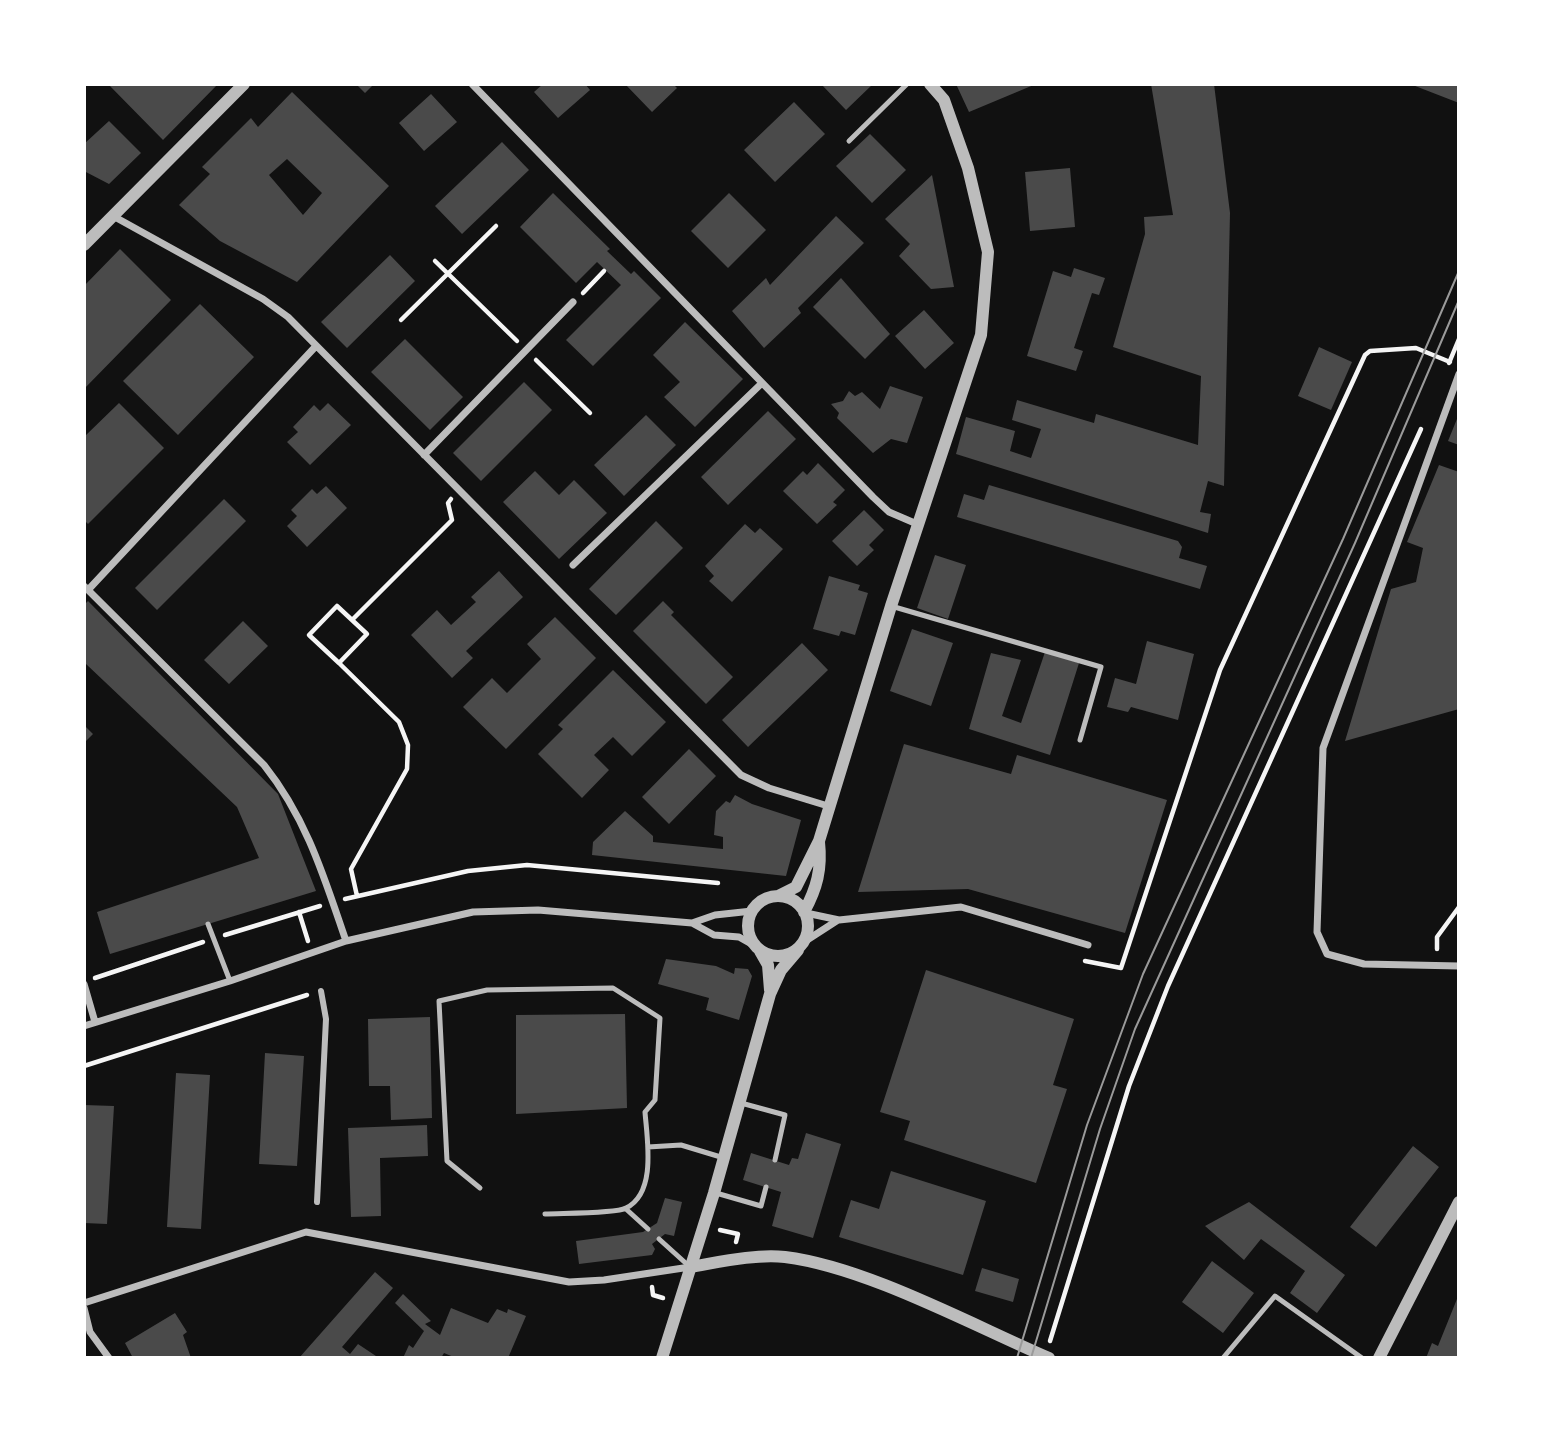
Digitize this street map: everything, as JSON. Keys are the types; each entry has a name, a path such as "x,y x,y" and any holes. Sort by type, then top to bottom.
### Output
{"street":[{"path":"84,245 244,84"},
{"path":"472,84 889,512 917,524"},
{"path":"770,993 768,965 757,948 748,925 752,911 763,900 796,887 819,841 917,524 981,335 988,252 968,168 944,100 930,84"},
{"path":"113,216 263,299 288,317 741,775 769,788 828,806"},
{"path":"424,455 573,302"},
{"path":"316,346 86,588 264,765 286,792 299,814 346,941"},
{"path":"1459,374 1323,748 1317,932 1327,954 1364,964 1459,966"},
{"path":"573,565 762,383"},
{"path":"84,1026 230,982 346,941 473,912 537,910 692,923 714,935 739,937 774,956 801,946 808,928 805,912 814,893 821,866 819,841"},
{"path":"778,896 793,900 805,912 839,920 961,907 1088,945"},
{"path":"692,923 715,915 752,911"},
{"path":"662,1358 741,1103 770,993 781,970 801,946 818,931 839,920"},
{"path":"84,983 95,1023"},
{"path":"317,1202 326,1020 321,990"},
{"path":"1379,1358 1459,1202"},
{"path":"84,1303 306,1232 569,1282 782,1257 818,1263 887,1288 1047,1357"},
{"path":"84,1308 90,1332 109,1358"}],"lane":[{"path":"849,141 906,84"},
{"path":"891,606 1101,667 1080,740"},
{"path":"208,924 230,982"},
{"path":"480,1188 447,1161 439,1001 487,990 613,988 660,1018 654,1100 645,1112 650,1165 638,1198 625,1209 545,1214"},
{"path":"741,1103 785,1115 775,1160"},
{"path":"648,1147 681,1146 724,1158"},
{"path":"714,1193 761,1206 766,1187"},
{"path":"625,1209 649,1229"},
{"path":"659,1239 690,1267"},
{"path":"1223,1358 1275,1296 1362,1358"}],"path":[{"path":"401,320 496,226"},
{"path":"435,261 590,414"},
{"path":"573,302 604,271"},
{"path":"1444,374 1459,339"},
{"path":"1084,960 1121,968 1220,670 1365,355 1370,351 1416,348 1450,362"},
{"path":"1047,1357 1129,1086 1168,986 1423,426"},
{"path":"352,620 452,520 448,503 459,491"},
{"path":"338,663 367,634 337,606 309,635 399,722 408,744 407,769 351,869 357,896"},
{"path":"84,983 299,912 456,873 527,865 718,883"},
{"path":"1437,949 1437,937 1459,907"},
{"path":"299,912 312,954"},
{"path":"84,1066 321,990"}],"building":[{"path":"108,84 218,84 163,140"},
{"path":"356,84 374,84 365,93"},
{"path":"543,84 585,84 590,90 558,118 534,92"},
{"path":"625,84 673,84 677,88 652,112"},
{"path":"821,84 873,84 846,110"},
{"path":"956,84 1036,84 969,112"},
{"path":"1151,84 1214,84 1230,213 1224,486 1208,481 1200,512 1211,514 1208,533 956,454 966,417 1015,431 1010,451 1031,458 1041,429 1012,420 1017,400 1094,423 1096,414 1198,445 1201,376 1113,347 1145,234 1144,217 1173,215"},
{"path":"1410,84 1459,84 1459,103"},
{"path":"292,92 389,186 297,282 220,241 179,205 210,174 202,167 251,118 258,127","holes":["287,159 322,193 303,215 269,175"]},
{"path":"431,94 457,122 424,151 399,123"},
{"path":"794,102 825,134 775,182 744,150"},
{"path":"109,121 141,153 109,184 84,171 84,144"},
{"path":"870,134 906,170 872,203 836,166"},
{"path":"502,142 529,170 462,234 435,206"},
{"path":"1070,168 1075,227 1030,231 1025,172"},
{"path":"932,175 954,287 931,289 899,256 910,244 885,219"},
{"path":"553,193 610,249 607,251 631,274 634,271 661,298 593,366 566,340 621,285 597,262 576,283 520,227"},
{"path":"729,193 766,230 728,268 691,231"},
{"path":"836,216 864,243 798,308 801,313 764,348 732,311 766,278 770,285"},
{"path":"120,249 171,300 84,389 84,286"},
{"path":"390,255 415,281 347,348 321,322"},
{"path":"1074,268 1105,278 1099,295 1092,293 1074,348 1083,351 1076,371 1027,356 1053,271 1071,277"},
{"path":"841,278 890,334 865,359 813,307"},
{"path":"200,304 254,357 178,435 123,381"},
{"path":"924,310 954,343 925,369 895,336"},
{"path":"685,322 743,379 695,427 664,397 680,382 653,355"},
{"path":"405,339 463,397 430,430 371,372"},
{"path":"1319,347 1352,362 1331,410 1298,396"},
{"path":"524,382 552,410 481,481 453,453"},
{"path":"890,386 923,397 907,443 891,439 873,453 837,418 839,413 831,404 843,401 849,391 855,396 862,392 880,409"},
{"path":"119,403 164,448 88,524 84,520 84,437"},
{"path":"328,403 351,425 310,465 287,442 298,432 293,427 314,405 320,411"},
{"path":"768,411 796,439 728,505 701,477"},
{"path":"1459,414 1459,445 1448,441"},
{"path":"646,415 676,445 624,496 594,465"},
{"path":"818,463 845,490 833,502 837,505 817,524 783,491 803,471 807,475"},
{"path":"1439,465 1459,472 1459,709 1345,741 1391,589 1416,582 1423,548 1407,542"},
{"path":"535,471 559,495 574,480 607,513 559,559 503,502"},
{"path":"989,485 1178,541 1182,547 1179,558 1207,566 1200,589 957,517 964,494 984,500"},
{"path":"326,486 347,508 307,547 287,526 297,516 291,510 312,489 317,494"},
{"path":"224,499 246,521 157,610 135,588"},
{"path":"864,510 884,530 869,545 874,550 857,566 832,541"},
{"path":"656,521 683,548 616,615 589,589"},
{"path":"745,524 755,533 760,528 783,549 732,602 709,581 714,576 705,566"},
{"path":"935,555 966,565 948,619 917,608"},
{"path":"499,571 523,597 466,651 473,658 452,678 411,635 437,610 451,625 476,602 471,597"},
{"path":"829,576 860,585 858,590 868,593 855,635 841,631 839,636 813,629"},
{"path":"88,601 278,794 316,891 110,954 97,912 259,858 237,807 86,664 84,666 84,605"},
{"path":"663,601 674,612 671,615 733,677 706,704 633,631"},
{"path":"555,617 596,658 506,749 463,707 492,678 507,693 541,659 527,644"},
{"path":"243,621 268,646 229,684 204,660"},
{"path":"912,629 953,643 931,706 890,691"},
{"path":"1147,641 1194,654 1178,720 1131,707 1128,712 1107,707 1115,678 1136,684"},
{"path":"802,643 828,670 748,747 722,720"},
{"path":"1045,652 1079,663 1050,755 969,729 991,653 1021,660 1002,716 1021,723"},
{"path":"613,670 666,722 632,756 613,737 594,755 609,770 582,798 538,754 563,729 558,725"},
{"path":"84,725 93,734 84,743"},
{"path":"904,744 1011,774 1017,755 1167,800 1125,933 968,889 858,892"},
{"path":"689,749 716,776 669,824 642,797"},
{"path":"735,795 752,804 801,820 786,876 592,855 593,842 625,811 653,836 653,842 723,849 723,837 714,835 716,811 726,801 730,803"},
{"path":"666,959 716,966 734,974 735,968 748,969 752,976 739,1020 706,1010 709,998 658,984"},
{"path":"926,970 1074,1019 1053,1085 1067,1089 1036,1183 904,1140 910,1121 880,1112"},
{"path":"625,1014 627,1108 516,1114 516,1015"},
{"path":"430,1017 432,1118 391,1120 390,1086 369,1086 368,1019"},
{"path":"265,1053 304,1056 297,1166 259,1164"},
{"path":"176,1073 210,1075 201,1229 167,1227"},
{"path":"84,1105 114,1106 107,1224 84,1223"},
{"path":"427,1125 428,1156 380,1158 381,1216 351,1217 348,1128"},
{"path":"806,1133 841,1144 813,1238 772,1226 781,1192 743,1180 751,1153 789,1165 792,1158 798,1159"},
{"path":"1413,1146 1439,1167 1376,1247 1350,1227"},
{"path":"891,1171 986,1201 963,1275 839,1237 851,1200 879,1209"},
{"path":"665,1198 682,1202 674,1236 665,1234 652,1244 655,1249 652,1255 579,1264 576,1241 643,1232 657,1223"},
{"path":"1249,1202 1345,1275 1317,1313 1290,1293 1305,1271 1261,1239 1244,1260 1205,1226"},
{"path":"1212,1261 1254,1293 1223,1333 1182,1302"},
{"path":"982,1268 1019,1279 1013,1302 975,1291"},
{"path":"375,1272 393,1288 342,1347 350,1354 358,1344 379,1358 299,1358"},
{"path":"403,1294 431,1321 425,1324 440,1335 451,1308 488,1323 497,1309 507,1313 508,1309 526,1316 508,1358 456,1358 444,1353 441,1358 403,1358 409,1345 413,1348 424,1331 395,1303"},
{"path":"1459,1294 1459,1358 1426,1358 1432,1343 1438,1346"},
{"path":"175,1313 187,1332 183,1335 191,1358 133,1358 125,1343"}],"tram line":[{"path":"1017,1358 1087,1125 1143,974 1343,539 1459,271"},
{"path":"1031,1358 1100,1129 1135,1029 1355,543 1459,300"}]}
